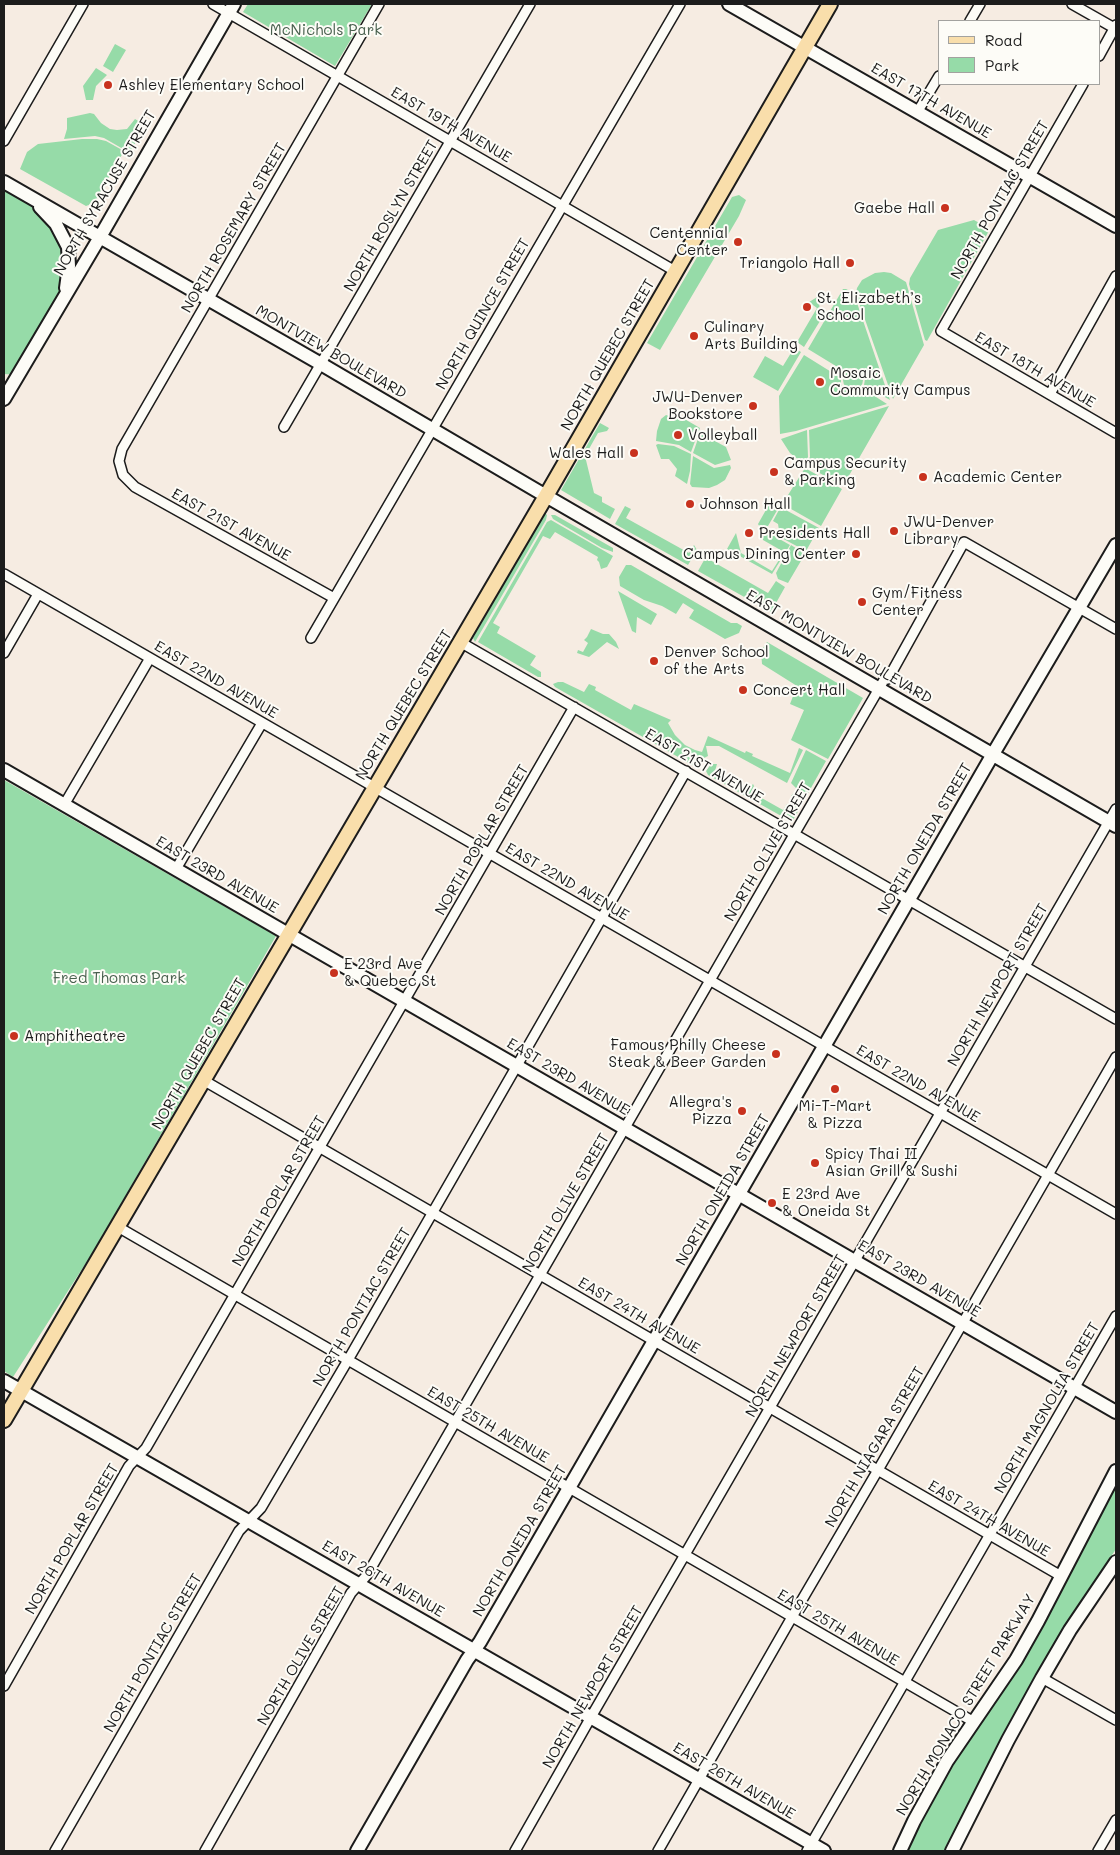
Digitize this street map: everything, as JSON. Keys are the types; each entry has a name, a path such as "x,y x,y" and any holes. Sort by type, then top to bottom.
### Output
{"main road":[{"name":"NORTH QUEBEC STREET","path":"4,1420 546,496 830,4"}],"street":[{"path":"4,141 83,4"},
{"name":"EAST 19TH AVENUE","path":"213,4 231,8 338,76 675,271"},
{"name":"NORTH ROSEMARY STREET","path":"120,468 122,449 379,4"},
{"name":"NORTH ROSLYN STREET","path":"284,427 530,4"},
{"name":"NORTH QUINCE STREET","path":"311,638 680,4"},
{"name":"EAST 17TH AVENUE","path":"730,4 1116,226"},
{"path":"971,20 980,4"},
{"path":"1072,4 1116,27 1100,54"},
{"name":"NORTH SYRACUSE STREET","path":"4,399 100,237 231,8"},
{"path":"918,111 938,78"},
{"name":"NORTH PONTIAC STREET","path":"941,331 1082,85"},
{"path":"4,182 100,237"},
{"path":"33,199 56,224 68,247 69,266 64,295"},
{"name":"MONTVIEW BOULEVARD","path":"100,237 546,496"},
{"path":"1050,394 1116,276"},
{"name":"EAST 18TH AVENUE","path":"941,331 1116,433"},
{"name":"EAST 21ST AVENUE","path":"120,468 128,481 135,487 334,598"},
{"name":"EAST MONTVIEW BOULEVARD","path":"546,496 1113,824"},
{"name":"NORTH OLIVE STREET","path":"205,1851 351,1593 367,1575 794,834 884,680 888,679 964,542 1080,608"},
{"name":"NORTH ONEIDA STREET","path":"357,1851 1116,545"},
{"name":"EAST 22ND AVENUE","path":"4,574 1116,1214"},
{"path":"4,653 38,594"},
{"path":"1080,608 1116,629"},
{"name":"EAST 21ST AVENUE","path":"460,642 1116,1019"},
{"path":"64,805 150,658"},
{"name":"NORTH POPLAR STREET","path":"4,1686 130,1466 146,1448 574,707"},
{"path":"176,869 262,723"},
{"name":"EAST 23RD AVENUE","path":"4,770 1116,1412"},
{"name":"NORTH PONTIAC STREET","path":"55,1851 239,1531 261,1508 348,1360 686,771"},
{"name":"NORTH NEWPORT STREET","path":"515,1851 1024,966 1113,824 1116,809"},
{"name":"NORTH NIAGARA STREET","path":"658,1851 1116,1057"},
{"name":"EAST 24TH AVENUE","path":"202,1080 1061,1576"},
{"name":"EAST 25TH AVENUE","path":"118,1226 974,1722"},
{"name":"NORTH MAGNOLIA STREET","path":"809,1847 1116,1316"},
{"name":"EAST 26TH AVENUE","path":"4,1381 700,1780 809,1847 824,1851"},
{"name":"NORTH MONACO STREET PARKWAY","path":"900,1851 914,1821 944,1767 1016,1660 1116,1471"},
{"path":"952,1851 1008,1740 1042,1678 1070,1630 1116,1562"},
{"path":"1042,1678 1116,1720"},
{"path":"1098,1851 1116,1820"}],"green space":[{"name":"McNichols Park","path":"248,4 372,4 335,66 243,12"},
{"path":"115,44 126,50 113,72 103,66"},
{"path":"96,68 107,75 96,86 93,100 86,100 83,86"},
{"path":"90,113 94,114 101,123 110,129 127,129 135,119 145,125 130,153 104,138 95,136 64,139 67,129 67,118"},
{"path":"82,139 106,141 124,151 94,203 86,206 20,169 27,152 38,144"},
{"path":"4,182 33,199 62,234 68,278 18,375 4,374"},
{"path":"739,195 746,200 739,216 660,350 647,343 732,197"},
{"path":"974,220 990,229 927,341 925,340 909,284 910,278 938,230"},
{"path":"875,273 891,273 906,282 924,345 893,399 856,294 862,280"},
{"path":"843,289 852,292 855,297 890,400 864,385 865,379 857,369 850,368 844,371 808,349"},
{"path":"819,296 820,321 804,347 797,342 817,308 809,302"},
{"path":"794,348 801,352 778,391 753,377 765,356 783,366"},
{"path":"804,355 841,378 843,389 854,393 862,388 887,404 780,434 779,396"},
{"path":"853,370 860,373 863,380 860,387 853,390 846,387 843,380 846,373"},
{"path":"889,406 843,486 805,465 810,457 809,430"},
{"path":"676,414 700,428 691,452 679,445 656,441 661,419 666,415 672,417"},
{"path":"600,423 609,428 607,431 598,433 585,456 594,493 602,497 602,502 615,509 610,519 561,490"},
{"path":"807,430 808,457 804,464 790,453 781,439"},
{"path":"700,433 726,447 731,460 715,465 693,453"},
{"path":"656,445 674,446 691,454 687,484 675,476 677,469 669,459 661,459"},
{"path":"693,456 714,468 730,465 731,468 725,480 709,488 692,487 690,484"},
{"path":"805,468 842,489 821,526 783,503"},
{"path":"771,501 779,507 768,526 761,529 758,524"},
{"path":"625,506 631,509 626,518 689,553 694,545 697,550 688,565 615,524"},
{"path":"780,508 819,528 806,551 776,535 779,530 778,524 773,521"},
{"path":"545,513 547,515 546,520 475,642 473,638"},
{"path":"551,515 555,515 613,548 613,552 602,548 553,519"},
{"path":"551,520 613,556 607,567 601,569 597,560 598,557 555,532 550,539 543,536 493,623 500,627 497,633 536,656 530,665 541,672 541,677 538,677 478,642 547,522"},
{"path":"767,532 790,545 772,574 727,549 736,533 741,553 772,571 784,552 763,540 762,534"},
{"path":"791,545 805,554 788,583 778,579 776,573"},
{"path":"708,553 712,555 710,560 768,593 776,581 785,587 771,612 698,571"},
{"path":"626,565 631,565 731,623 737,623 742,626 739,633 725,639 689,618 694,610 683,603 676,614 662,606 644,600 620,586 619,577"},
{"path":"618,591 657,614 651,625 637,617 636,633 632,631"},
{"path":"591,629 603,634 609,634 619,649 607,642 589,657 577,653 578,650 583,652 588,643 584,640"},
{"path":"767,642 863,698 828,759 791,740 804,710 790,704 797,686 762,664 761,651"},
{"path":"563,682 584,692 589,684 596,687 595,690 631,710 634,704 671,720 668,723 675,735 685,745 702,752 708,736 745,753 746,751 753,754 752,756 790,773 799,748 803,750 787,783 719,746 706,746 708,756 704,758 698,767 694,766 555,687 553,684"},
{"path":"806,750 826,761 792,822 708,775 706,771 711,764 717,764 715,771 748,790 753,784 751,792 783,810 787,804 793,808 798,800 791,796 797,789 791,783"},
{"name":"Fred Thomas Park","path":"4,780 276,936 91,1255 13,1377 4,1371"},
{"path":"1116,1485 1116,1549 1060,1635 946,1851 906,1851 922,1817 956,1760 1021,1662"}],"place":[{"name":"Ashley Elementary School","path":"108,85"},
{"name":"Gaebe Hall","path":"945,208"},
{"name":"Centennial Center","path":"738,242"},
{"name":"Triangolo Hall","path":"850,263"},
{"name":"St. Elizabeth’s School","path":"807,307"},
{"name":"Culinary Arts Building","path":"694,336"},
{"name":"Mosaic Community Campus","path":"820,382"},
{"name":"JWU-Denver Bookstore","path":"753,406"},
{"name":"Volleyball","path":"678,435"},
{"name":"Wales Hall","path":"634,453"},
{"name":"Campus Security & Parking","path":"774,472"},
{"name":"Academic Center","path":"923,477"},
{"name":"Johnson Hall","path":"690,504"},
{"name":"JWU-Denver Library","path":"894,531"},
{"name":"Presidents Hall","path":"749,533"},
{"name":"Campus Dining Center","path":"856,554"},
{"name":"Gym/Fitness Center","path":"862,602"},
{"name":"Denver School of the Arts","path":"654,661"},
{"name":"Concert Hall","path":"743,690"},
{"name":"E 23rd Ave & Quebec St","path":"334,973"},
{"name":"Amphitheatre","path":"14,1036"},
{"name":"Famous Philly Cheese Steak & Beer Garden","path":"776,1054"},
{"name":"Mi-T-Mart & Pizza","path":"835,1089"},
{"name":"Allegra's Pizza","path":"742,1111"},
{"name":"Spicy Thai II Asian Grill & Sushi","path":"815,1163"},
{"name":"E 23rd Ave & Oneida St","path":"772,1203"}]}
